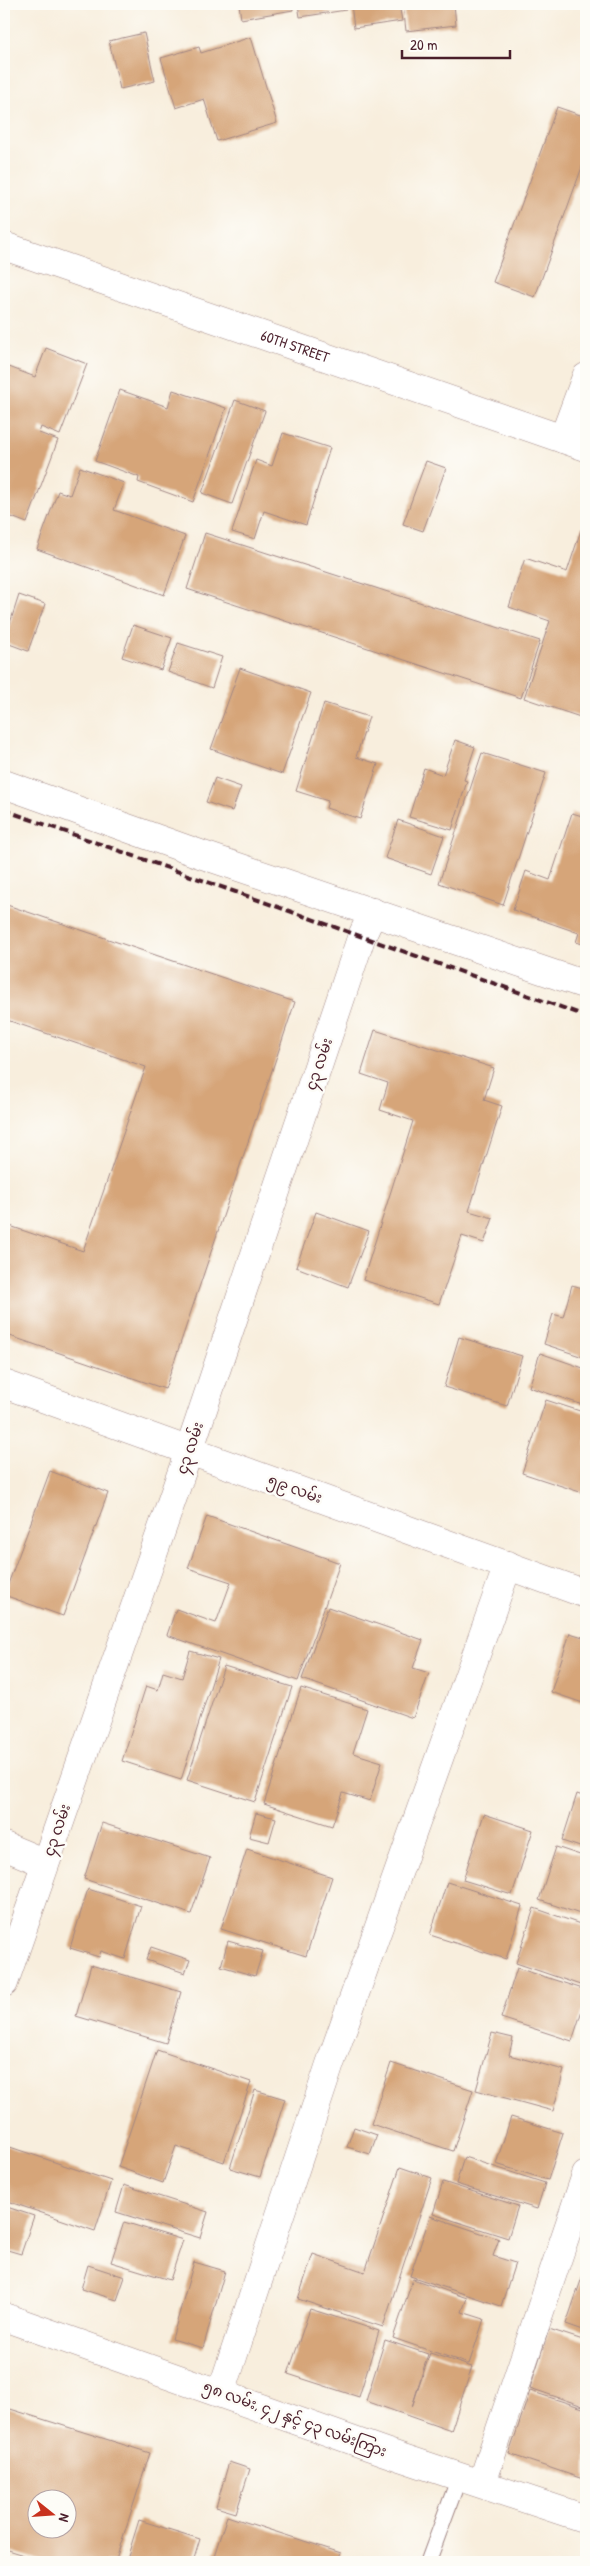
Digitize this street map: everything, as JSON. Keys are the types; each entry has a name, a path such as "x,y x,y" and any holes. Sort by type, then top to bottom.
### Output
{"street":[{"name":"60TH STREET","path":"4,246 575,443"},
{"path":"575,443 586,377"},
{"path":"4,784 586,985"},
{"name":"၄၃ လမ်း","path":"4,1983 189,1451 361,938 373,912"},
{"name":"၅၉ လမ်း","path":"4,1384 586,1594"},
{"path":"221,2393 330,2064 508,1565"},
{"path":"4,1846 45,1863"},
{"path":"471,2479 586,2175"},
{"name":"၅၈ လမ်း, ၄၂ နှင့် ၄၃ လမ်းကြား","path":"4,2317 385,2452 471,2479 586,2519"}],"lane":[{"path":"428,2562 471,2479"}],"building":[{"path":"239,4 292,4 293,10 241,19"},
{"path":"298,4 345,4 346,10 300,17"},
{"path":"351,4 399,4 402,21 354,28"},
{"path":"403,4 454,4 456,25 406,31"},
{"path":"144,33 155,81 120,89 109,41"},
{"path":"251,37 277,123 217,141 204,99 176,108 161,58 199,47 201,53"},
{"path":"557,107 586,117 586,156 535,297 493,282"},
{"path":"46,348 87,364 60,435 41,427 39,433 58,440 27,523 4,514 4,365 35,377"},
{"path":"120,390 168,407 173,390 226,408 193,502 138,482 139,477 95,461"},
{"path":"235,400 265,411 232,504 202,493"},
{"path":"283,433 330,448 306,525 264,511 255,539 232,532 256,460 272,466"},
{"path":"426,461 446,468 423,531 403,524"},
{"path":"80,467 124,483 114,510 185,536 164,595 37,549 58,491 70,495"},
{"path":"582,527 586,529 586,719 524,698 550,621 509,607 525,558 567,572"},
{"path":"205,533 540,641 521,698 187,589"},
{"path":"19,595 45,604 28,651 4,642"},
{"path":"133,625 172,638 161,670 122,657"},
{"path":"178,643 222,657 212,688 168,672"},
{"path":"240,668 311,693 282,774 211,749"},
{"path":"324,703 369,717 356,757 378,764 360,819 326,808 328,801 296,791"},
{"path":"455,740 475,747 464,780 467,781 452,830 409,817 424,768 443,775"},
{"path":"482,753 546,773 503,905 439,883"},
{"path":"215,778 241,787 232,811 206,802"},
{"path":"572,813 586,817 586,945 576,942 579,933 513,910 526,871 550,880"},
{"path":"398,820 444,836 431,874 385,858"},
{"path":"4,904 295,1002 165,1389 4,1334 4,1224 83,1251 146,1067 4,1019"},
{"path":"375,1030 494,1068 484,1100 502,1106 469,1211 493,1218 484,1243 462,1236 439,1304 363,1280 413,1121 380,1110 388,1083 361,1074"},
{"path":"316,1212 369,1231 348,1287 296,1267"},
{"path":"572,1285 586,1289 586,1358 544,1344 553,1314 563,1317"},
{"path":"459,1337 522,1356 507,1406 444,1387"},
{"path":"540,1353 586,1369 586,1406 529,1387"},
{"path":"546,1400 586,1413 586,1494 522,1473"},
{"path":"50,1471 108,1493 63,1616 4,1595"},
{"path":"207,1516 340,1563 298,1681 167,1635 176,1609 216,1623 231,1582 188,1568"},
{"path":"328,1607 423,1640 413,1668 429,1673 413,1718 302,1679"},
{"path":"570,1633 586,1638 586,1704 551,1692"},
{"path":"190,1651 219,1659 181,1780 122,1761 146,1686 158,1690 163,1672 182,1678"},
{"path":"224,1666 292,1687 255,1802 187,1780"},
{"path":"301,1688 367,1709 353,1753 382,1762 370,1801 343,1793 332,1826 264,1804"},
{"path":"577,1794 586,1797 586,1849 562,1841"},
{"path":"256,1813 276,1818 269,1842 249,1837"},
{"path":"484,1814 533,1830 512,1895 463,1880"},
{"path":"102,1823 210,1858 191,1914 84,1879"},
{"path":"556,1847 586,1857 586,1916 539,1900"},
{"path":"247,1849 332,1877 306,1956 221,1929"},
{"path":"447,1882 522,1906 506,1959 430,1935"},
{"path":"88,1889 141,1906 125,1959 101,1951 99,1957 70,1948"},
{"path":"534,1908 586,1926 586,1987 516,1963"},
{"path":"228,1941 263,1951 255,1976 221,1966"},
{"path":"151,1947 190,1960 185,1973 146,1960"},
{"path":"91,1965 181,1992 166,2043 76,2016"},
{"path":"517,1968 586,1990 586,1998 572,2041 501,2018"},
{"path":"492,2033 513,2038 509,2055 564,2070 553,2111 476,2090"},
{"path":"157,2050 251,2082 224,2162 176,2146 163,2183 118,2167"},
{"path":"391,2063 473,2090 453,2151 371,2124"},
{"path":"255,2090 285,2099 260,2177 230,2168"},
{"path":"511,2117 563,2133 548,2180 496,2164"},
{"path":"354,2127 377,2135 370,2154 347,2147"},
{"path":"4,2145 111,2181 95,2231 4,2200"},
{"path":"464,2157 545,2183 537,2209 456,2184"},
{"path":"400,2167 432,2178 383,2327 298,2299 313,2254 365,2272"},
{"path":"443,2182 518,2206 508,2238 433,2214"},
{"path":"124,2185 208,2212 200,2238 116,2212"},
{"path":"4,2206 34,2216 21,2254 4,2249"},
{"path":"430,2216 499,2239 493,2256 515,2263 501,2306 410,2276"},
{"path":"124,2222 183,2240 170,2280 111,2262"},
{"path":"194,2262 225,2271 203,2348 172,2339"},
{"path":"88,2265 125,2277 117,2300 81,2289"},
{"path":"586,2266 586,2331 566,2324"},
{"path":"413,2279 467,2298 462,2312 484,2319 469,2364 393,2338"},
{"path":"310,2309 379,2331 359,2397 288,2374"},
{"path":"549,2329 586,2341 586,2407 530,2388"},
{"path":"385,2340 428,2354 412,2407 430,2353 472,2367 451,2431 366,2401"},
{"path":"530,2391 586,2409 586,2480 509,2454"},
{"path":"4,2407 150,2453 115,2562 46,2562 4,2549"},
{"path":"229,2462 250,2469 236,2513 216,2507"},
{"path":"227,2516 341,2553 338,2562 212,2562"},
{"path":"139,2520 200,2539 193,2562 126,2562"}],"railway":[{"path":"4,810 586,1016"}]}
